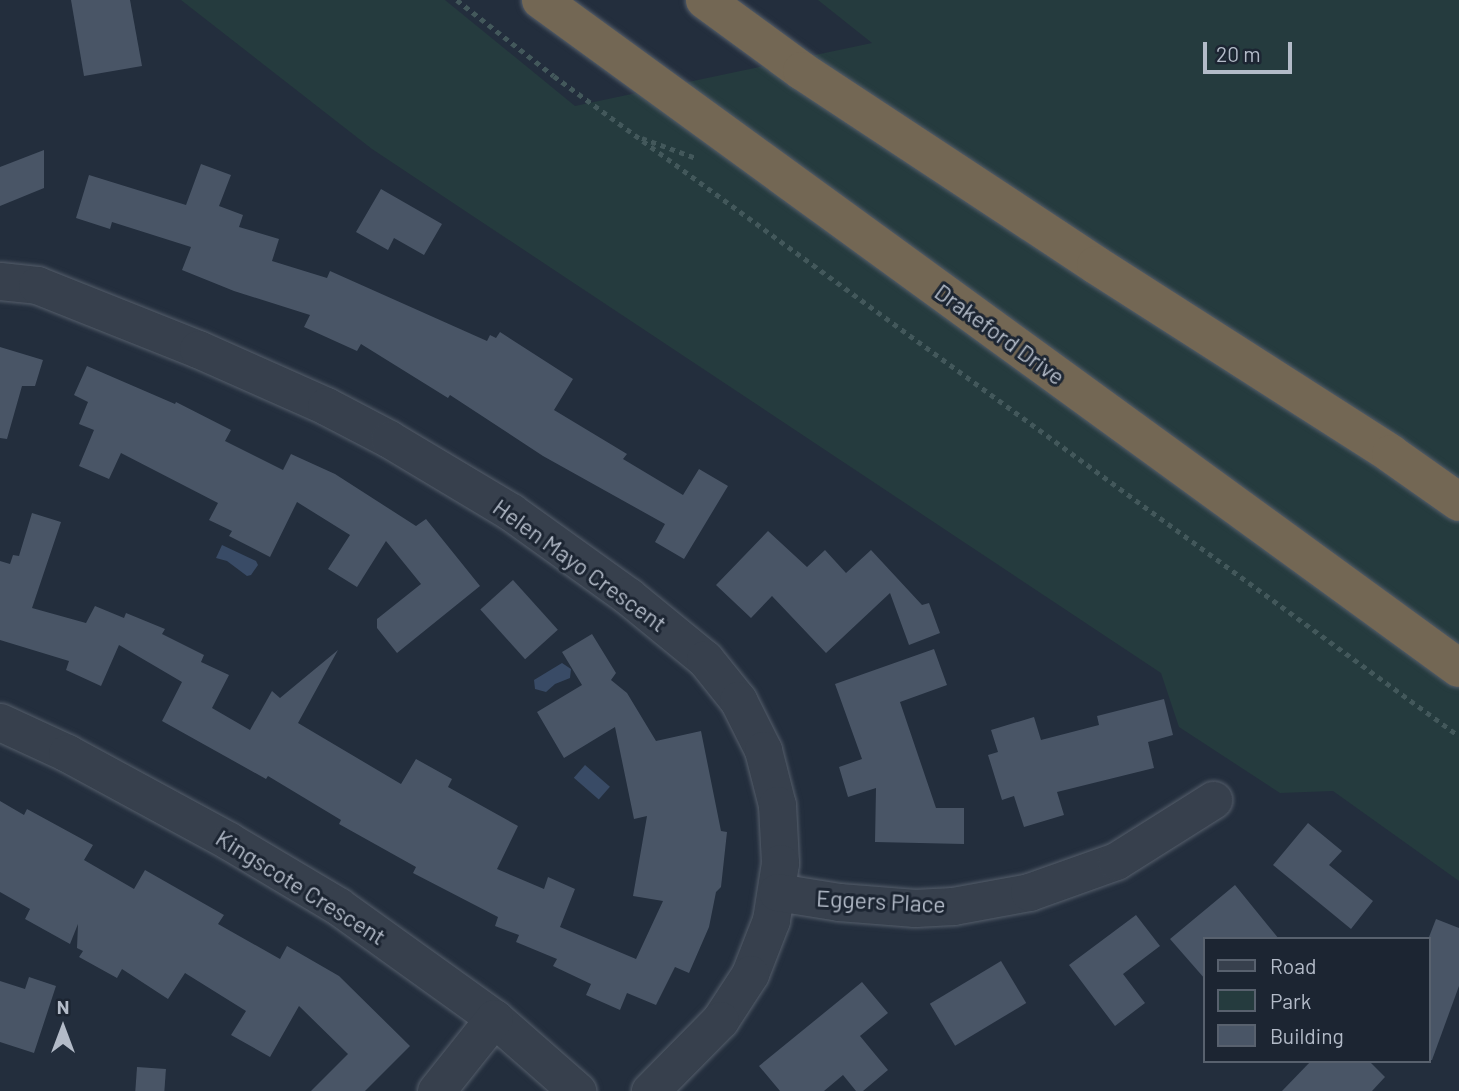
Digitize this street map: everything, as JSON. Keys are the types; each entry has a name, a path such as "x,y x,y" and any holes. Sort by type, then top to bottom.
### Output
{"highway":[{"name":"Drakeford Drive","path":"541,0 1459,668"},
{"path":"705,0 802,71 1084,257 1391,454 1459,502"},
{"path":"1370,604 1434,675 1459,694"}],"street":[{"name":"Helen Mayo Crescent","path":"0,281 37,285 198,349 326,406 389,439 511,512 628,596 705,659 738,700 763,750 777,805 780,863 771,920 750,974 720,1020 650,1091"},
{"name":"Kingscote Crescent","path":"0,722 78,759 229,841 338,906 494,1018 577,1091"},
{"name":"Eggers Place","path":"777,892 839,902 915,908 953,906 1029,892 1116,861 1213,800"},
{"path":"436,1091 494,1018"}],"path":[{"path":"457,0 554,76 1459,736"}],"green space":[{"path":"181,0 445,0 575,106 872,43 818,0 1459,0 1459,881 1333,791 1280,793 1179,727 1161,673 372,149"}],"water":[{"path":"222,545 256,561 258,565 251,575 247,576 227,561 216,558"},
{"path":"562,663 571,669 570,678 555,684 546,692 535,689 534,680"},
{"path":"585,765 610,787 599,799 574,778"}],"building":[{"path":"71,0 130,0 142,66 84,76"},
{"path":"44,150 44,188 0,206 0,167"},
{"path":"201,164 231,175 219,206 243,215 239,227 279,239 272,261 327,278 330,271 487,341 490,335 496,338 500,332 573,379 554,410 627,454 623,459 683,495 699,469 728,486 684,559 655,542 665,524 543,456 450,395 448,398 361,344 357,351 304,327 310,315 234,291 182,270 191,247 112,222 110,229 76,218 89,175 186,205"},
{"path":"381,189 442,224 424,255 394,238 388,250 356,232"},
{"path":"0,347 43,360 35,386 22,386 7,439 0,438"},
{"path":"87,366 175,404 176,402 231,430 225,441 283,470 291,454 335,474 416,526 426,519 480,586 397,653 377,628 377,619 421,584 386,541 357,587 328,569 350,535 297,502 270,557 229,536 232,531 209,520 218,503 121,453 109,479 79,466 94,430 79,424 88,402 74,395"},
{"path":"32,513 61,522 32,608 86,623 95,606 124,618 126,613 165,629 162,634 204,655 201,662 229,675 212,708 250,730 272,691 280,698 338,650 298,723 401,784 416,759 452,779 448,787 518,826 497,869 544,889 548,877 575,889 560,927 636,959 663,901 633,896 647,816 634,819 615,727 564,758 537,712 582,685 562,652 592,634 616,673 611,680 627,693 656,741 701,731 721,831 727,832 721,887 716,892 709,927 689,973 675,967 656,1005 627,993 620,1010 586,995 591,984 553,966 557,959 516,942 519,935 495,926 498,917 413,873 416,867 339,824 341,820 268,776 266,779 162,721 182,682 119,645 101,686 66,670 69,661 0,640 0,561 10,564 13,555 19,556"},
{"path":"768,531 807,567 825,550 846,573 871,550 922,605 929,603 940,633 909,645 890,593 826,653 772,596 751,618 716,585"},
{"path":"513,580 558,630 525,659 480,609"},
{"path":"934,649 947,685 900,702 936,808 964,808 964,844 875,842 876,788 848,797 839,767 862,759 835,684"},
{"path":"1164,699 1173,735 1148,742 1154,768 1057,792 1064,815 1024,827 1014,796 1002,800 988,755 998,752 991,730 1034,717 1041,740 1099,725 1097,716"},
{"path":"0,801 24,815 27,809 93,845 84,860 134,889 145,870 224,915 218,924 280,959 287,946 339,976 410,1046 365,1091 311,1091 348,1054 299,1006 270,1057 231,1035 246,1011 185,973 168,999 122,969 117,978 79,957 83,951 77,948 78,924 70,944 25,919 30,909 0,892"},
{"path":"1308,823 1342,851 1329,865 1373,901 1351,929 1273,865"},
{"path":"1235,885 1277,937 1204,937 1204,978 1170,939"},
{"path":"1136,915 1160,946 1123,974 1145,1003 1115,1026 1069,965"},
{"path":"1436,919 1459,928 1459,986 1432,1060 1431,937"},
{"path":"1001,961 1026,1003 955,1046 930,1004"},
{"path":"29,977 56,986 34,1053 0,1042 0,981 25,989"},
{"path":"862,982 888,1013 860,1036 888,1070 863,1091 856,1091 843,1075 824,1091 780,1091 759,1066"},
{"path":"1309,1063 1371,1063 1385,1077 1372,1091 1282,1091"},
{"path":"137,1067 166,1069 164,1091 135,1091"}]}
